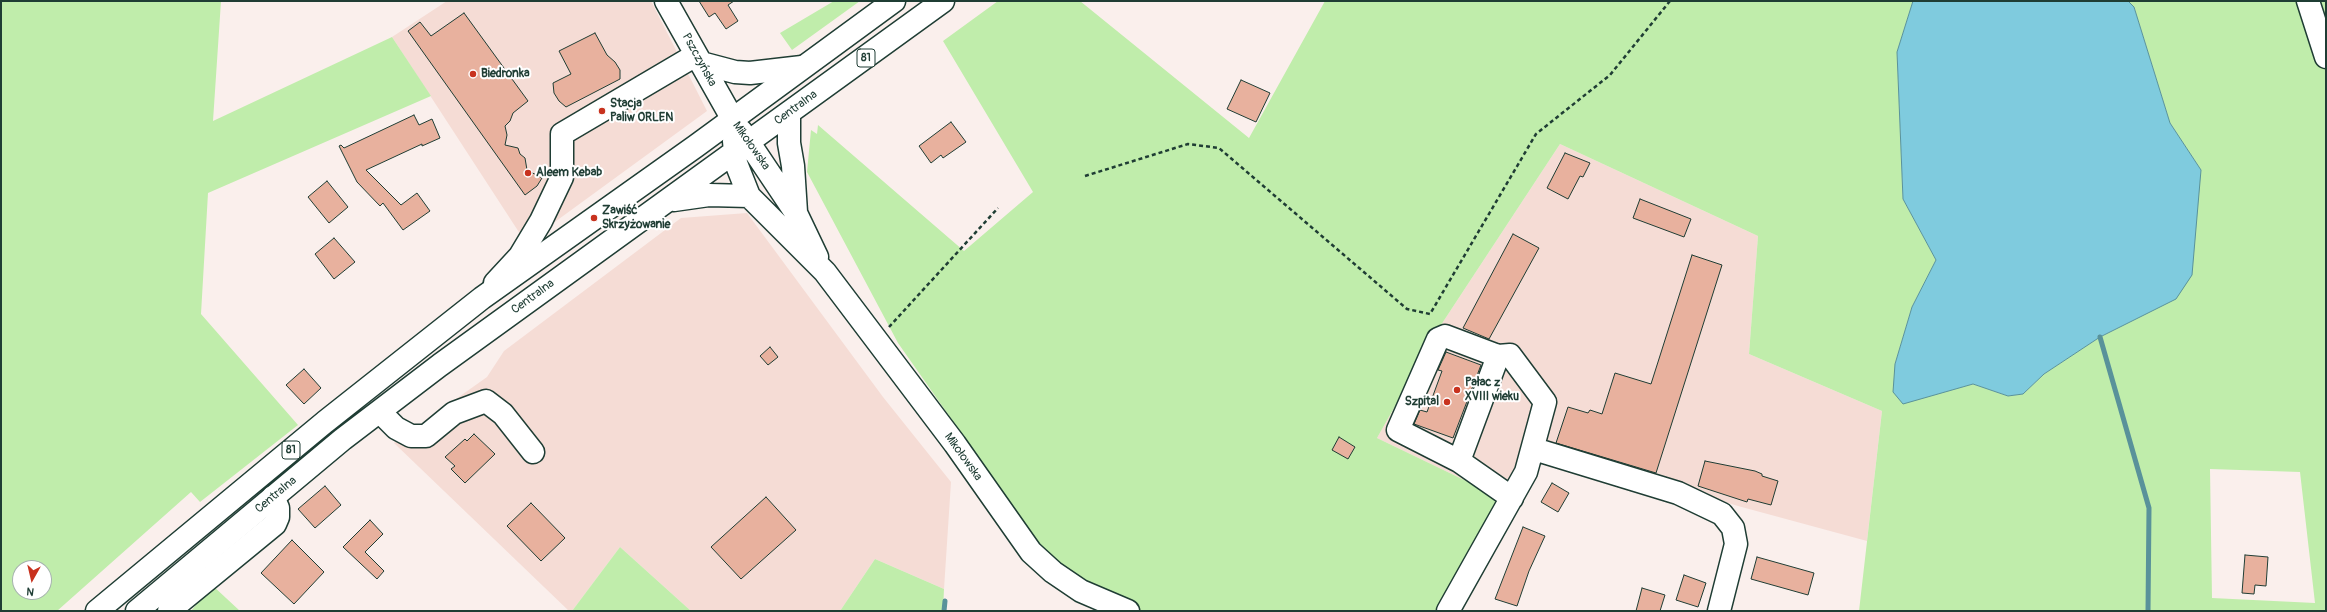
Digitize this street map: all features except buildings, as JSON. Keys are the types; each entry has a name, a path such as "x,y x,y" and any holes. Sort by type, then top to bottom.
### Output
{"main road":[{"name":"Pszczyńska","path":"666,1 732,118"},
{"name":"Centralna","path":"98,611 325,422 482,298 696,146 732,118 894,1"},
{"name":"Centralna","path":"137,611 273,497 380,412 501,320 742,148 943,1"},
{"path":"2308,1 2326,57"},
{"path":"482,298 520,256 542,221 562,177 562,134 698,59 735,72 750,73 802,67"},
{"path":"789,114 789,143 793,166 796,213"},
{"name":"Mikołowska","path":"732,118 742,148 741,178 749,196 825,272 955,444 1031,552 1081,591 1128,611"},
{"name":"Mikołowska","path":"742,148 796,213 825,272"},
{"path":"668,201 709,195 749,196"},
{"path":"1448,611 1512,498 1526,472 1534,449 1545,402 1510,355 1498,356 1445,336 1438,339 1398,430 1459,461 1512,498"},
{"path":"1459,461 1498,356"},
{"path":"380,412 396,428 410,436 426,436 454,413 486,401 503,414 533,452"},
{"path":"1534,449 1678,493 1722,514 1733,528 1736,544 1719,611"},
{"path":"175,609 275,524 278,517 273,497"}],"path":[{"path":"1084,176 1188,144 1219,148 1407,309 1430,314 1536,134 1610,75 1670,1"},
{"path":"876,341 998,208"}],"shaded area":[{"path":"447,1 651,1 707,111 526,243 392,37"},
{"path":"1560,144 1758,236 1749,354 1882,411 1867,541 1738,506 1535,444 1501,504 1487,491 1377,438 1441,325"},
{"path":"747,213 883,397 951,482 944,589 875,559 840,611 691,611 620,547 572,611 569,611 394,443 487,377 504,351 681,218"}],"green space":[{"path":"1,1 221,1 213,121 392,37 431,96 208,193 201,314 298,425 200,502 191,492 57,611 1,611"},
{"path":"834,1 860,1 792,50 780,33"},
{"path":"998,1 1080,1 1249,138 1325,1 1913,1 1897,52 1903,199 1936,260 1912,307 1895,364 1903,403 1973,384 2008,396 2023,394 2044,374 2100,337 2175,299 2201,170 2170,123 2134,7 2128,1 2326,1 2326,611 1859,611 1882,411 1749,354 1758,236 1560,144 1441,325 1377,438 1487,491 1501,504 1453,611 1142,611 1090,590 1039,544 898,343 807,172 811,130 817,134 818,125 964,251 1033,192 943,41","holes":["2210,469 2300,472 2315,603 2212,598"]},
{"path":"620,547 691,611 572,611"},
{"path":"875,559 944,589 943,611 840,611"},
{"path":"212,585 240,611 191,611"}],"water":[{"path":"1913,1 2128,1 2134,7 2170,123 2201,170 2192,275 2176,299 2100,337 2044,374 2023,394 2008,396 1973,384 1903,404 1893,392 1895,364 1912,307 1936,260 1903,199 1897,52"}],"waterway":[{"path":"2100,337 2149,508 2148,611"},
{"path":"944,611 945,601"}],"place":[{"name":"Biedronka","path":"473,74"},
{"name":"Stacja Paliw ORLEN","path":"602,111"},
{"name":"Aleem Kebab","path":"528,173"},
{"name":"Zawiść Skrzyżowanie","path":"594,218"},
{"name":"Pałac z XVIII wieku","path":"1457,390"},
{"name":"Szpital","path":"1447,402"}]}
